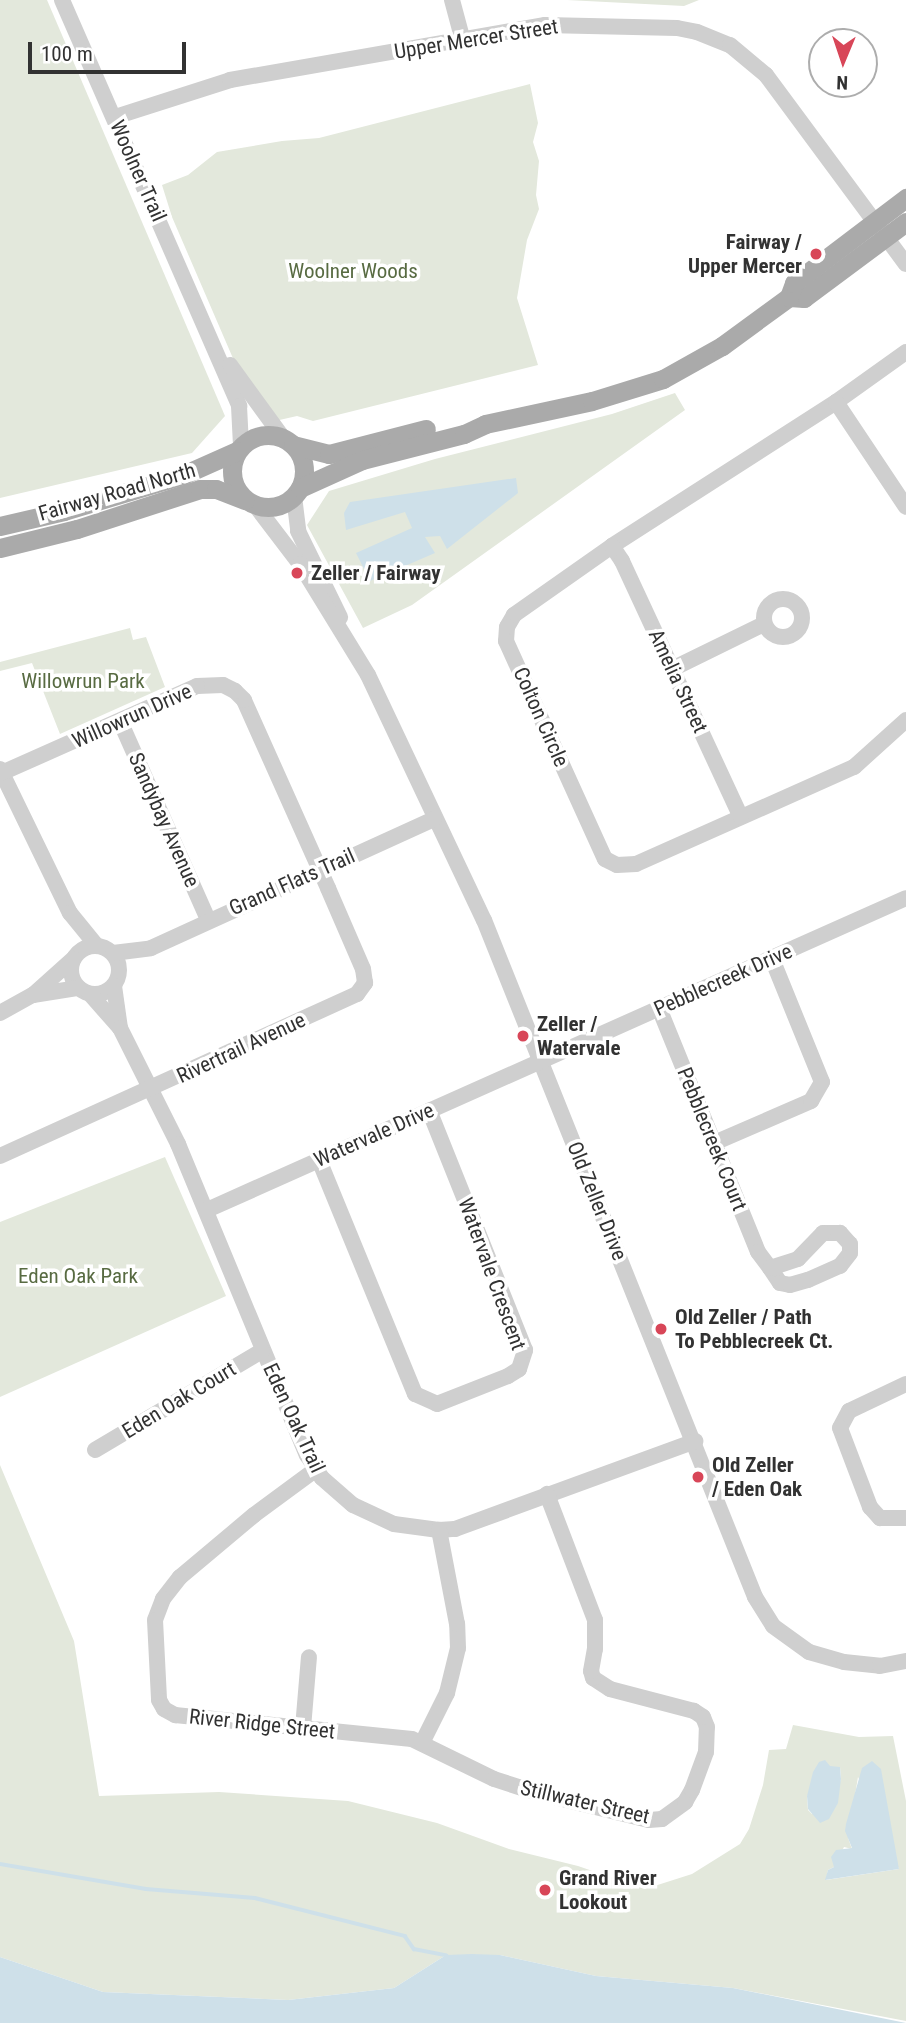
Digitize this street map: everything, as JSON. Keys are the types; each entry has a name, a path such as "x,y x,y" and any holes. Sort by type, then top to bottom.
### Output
{"main road":[{"path":"879,230 906,198"},
{"path":"485,424 462,421 329,454 261,435 239,449 232,464 232,478 250,502 271,507 362,460 464,434 485,424 592,401 663,379 722,346 789,297 794,283 879,230 906,222"},
{"path":"288,441 302,459 304,469 297,492"},
{"name":"Fairway Road North","path":"0,526 183,475 239,449"},
{"name":"Fairway Road North","path":"0,548 77,529 200,489 216,489 250,502"}],"street":[{"path":"452,0 462,38"},
{"name":"Woolner Trail","path":"66,1 239,406 239,449"},
{"name":"Upper Mercer Street","path":"114,117 230,80 462,38 545,25 677,28 716,38 744,54 766,75 879,230"},
{"path":"879,230 906,264"},
{"name":"Woolner Trail","path":"213,344 288,441"},
{"name":"Colton Circle","path":"906,352 836,402 612,546 514,615 507,627 506,641 605,859 617,865 636,864 854,767 906,720"},
{"path":"836,402 906,507"},
{"name":"Old Zeller Drive","path":"297,492 298,531 333,601 353,649"},
{"name":"Old Zeller Drive","path":"250,502 294,555 368,675 433,819 484,920 695,1441 755,1597 773,1626 809,1652 844,1662 880,1666 906,1661"},
{"name":"Amelia Street","path":"612,546 622,561 741,817"},
{"path":"672,669 764,624"},
{"name":"Willowrun Drive","path":"1,771 197,686 223,685 244,700 320,870"},
{"name":"Sandybay Avenue","path":"120,721 208,920"},
{"path":"1,771 70,913 96,945 113,953 119,965 116,982 99,994 84,991 33,995"},
{"name":"Grand Flats Trail","path":"116,982 151,948 433,819"},
{"name":"Rivertrail Avenue","path":"0,1156 357,994 365,983 363,969 320,870"},
{"name":"Pebblecreek Drive","path":"541,1060 906,899"},
{"path":"70,913 75,956 71,974 84,991"},
{"path":"0,1013 33,995 75,956 96,945"},
{"name":"Grand Flats Trail","path":"113,953 151,948"},
{"path":"714,1143 811,1101 822,1082 820,1071 772,959"},
{"name":"Eden Oak Trail","path":"116,982 120,1028"},
{"name":"Eden Oak Trail","path":"84,991 120,1028 151,1089 207,1210 262,1351 315,1470 353,1505 394,1524 439,1530 455,1529 695,1441"},
{"name":"Pebblecreek Court","path":"659,1008 758,1252 780,1283 790,1285 808,1280 846,1261 850,1253 848,1239 840,1233 824,1233 798,1259 770,1268"},
{"name":"Watervale Drive","path":"207,1210 541,1060"},
{"name":"Watervale Crescent","path":"319,1160 415,1394 436,1404 508,1376 519,1369 525,1350 429,1110"},
{"name":"Eden Oak Court","path":"96,1450 262,1351"},
{"path":"906,1384 849,1411 840,1428 870,1507 880,1518 906,1518"},
{"name":"River Ridge Street","path":"315,1470 180,1577 163,1598 155,1620 159,1700 164,1709 175,1715 422,1743"},
{"name":"Stillwater Street","path":"422,1743 494,1779 649,1820 662,1819 672,1813 692,1790 706,1752 707,1727 703,1717 683,1706 610,1689 593,1678 591,1671 595,1649 595,1620 547,1494"},
{"path":"422,1743 447,1693 458,1648 457,1624 439,1530"},
{"path":"303,1728 309,1657"}],"green space":[{"path":"0,0 47,0 225,416 192,453 0,498"},
{"path":"567,0 699,0 684,6"},
{"name":"Woolner Woods","path":"530,84 538,123 533,142 539,161 536,195 539,209 527,240 517,298 538,365 313,421 297,416 275,421 254,407 172,217 162,185 188,175 217,152 319,138"},
{"path":"675,393 685,410 412,605 363,628 307,525 329,491 435,459 612,414"},
{"name":"Willowrun Park","path":"130,628 133,640 146,637 165,687 60,734 32,663 0,671 0,662"},
{"name":"Eden Oak Park","path":"165,1157 226,1296 0,1397 0,1222"},
{"path":"0,1465 74,1641 99,1796 219,1792 348,1801 437,1823 509,1849 578,1866 645,1889 692,1874 740,1844 749,1829 763,1785 769,1750 786,1749 793,1725 859,1737 893,1736 906,1801 906,2021 733,1988 596,1976 500,1955 446,1955 394,1988 288,2000 103,1992 0,1957","holes":["840,1767 841,1779 830,1813 812,1814 808,1810 807,1796","858,1777 899,1869 826,1880 828,1870 834,1867 844,1847 852,1849 848,1838"]}],"shaded area":[{"path":"516,478 518,493 447,549 440,536 425,537 435,553 370,581 356,553 412,528 405,512 346,530 344,513 350,502"},
{"path":"825,1760 830,1766 840,1767 841,1779 838,1803 829,1819 820,1823 808,1809 807,1796 813,1772 819,1762"},
{"path":"872,1761 881,1769 899,1869 825,1880 828,1870 834,1867 831,1857 836,1850 852,1848 845,1831 846,1824 862,1768"},
{"path":"446,1955 500,1955 596,1976 733,1988 906,2023 0,2023 0,1957 103,1992 288,2000 394,1988"}],"waterway":[{"path":"0,1864 146,1889 255,1898 405,1936 414,1949 446,1955"}],"place":[{"name":"Fairway / Upper Mercer","path":"816,254"},
{"name":"Zeller / Fairway","path":"297,573"},
{"name":"Zeller / Watervale","path":"523,1036"},
{"name":"Old Zeller / Path To Pebblecreek Ct.","path":"661,1329"},
{"name":"Old Zeller / Eden Oak","path":"698,1477"},
{"name":"Grand River Lookout","path":"545,1890"}]}
